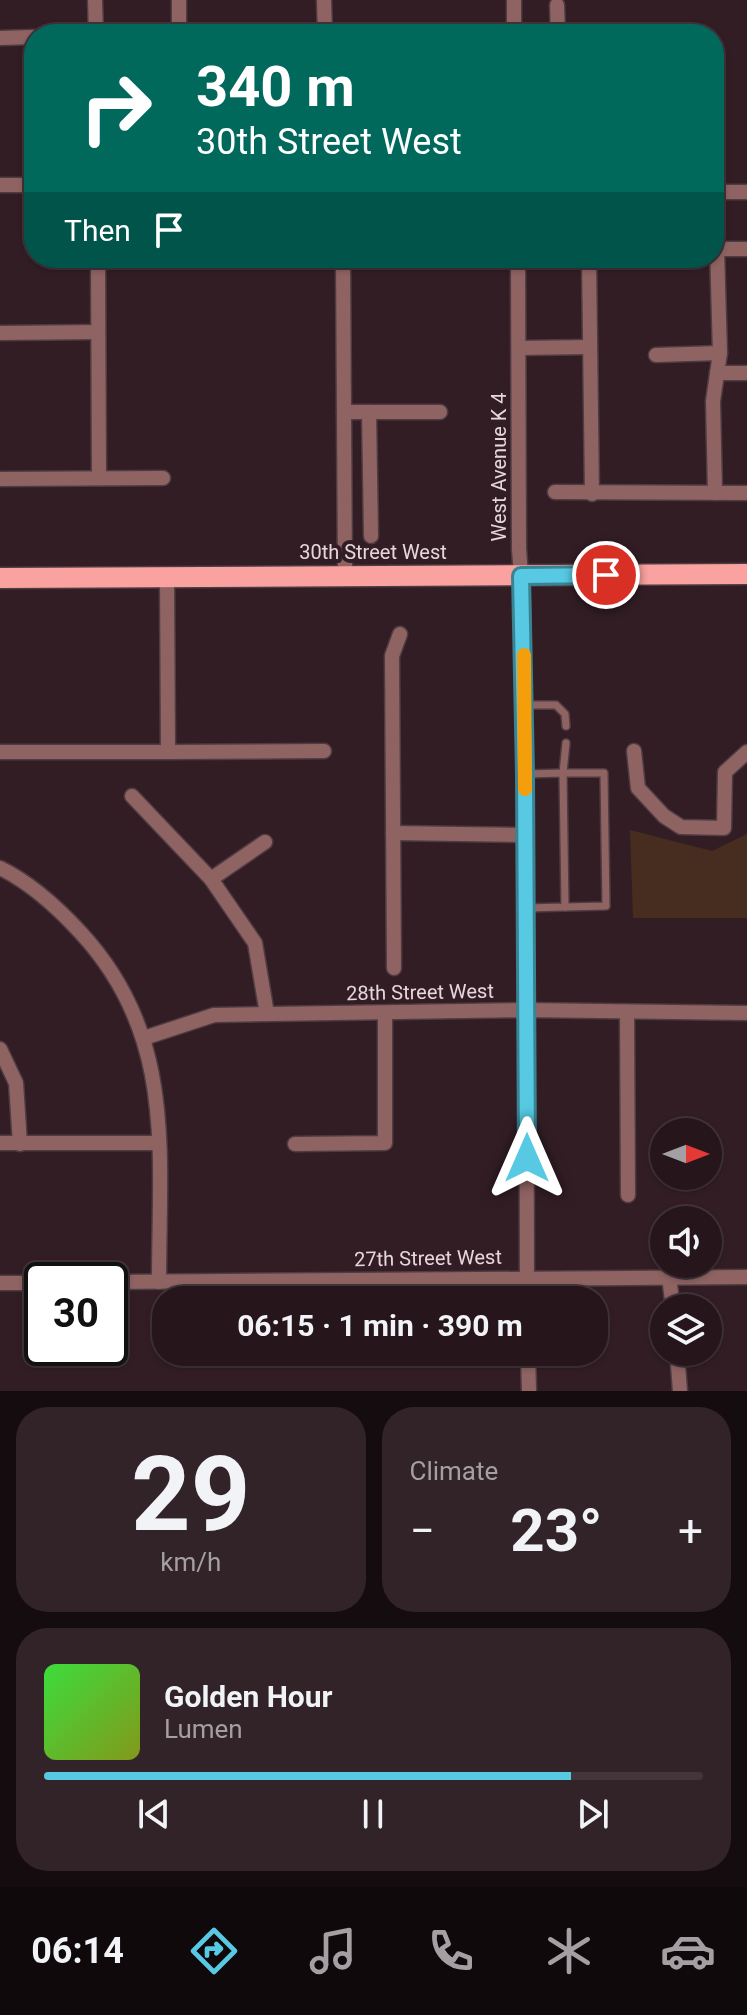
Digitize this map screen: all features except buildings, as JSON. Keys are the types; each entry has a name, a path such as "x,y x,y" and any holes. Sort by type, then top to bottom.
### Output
{"main road":[{"name":"30th Street West","path":"0,578 747,574"}],"street":[{"path":"95,0 96,24"},
{"path":"179,0 179,24"},
{"path":"324,0 325,24"},
{"path":"514,0 514,24"},
{"path":"557,5 558,24"},
{"path":"0,38 24,37"},
{"path":"0,185 24,185"},
{"path":"724,192 747,192"},
{"path":"724,249 747,249"},
{"path":"98,268 99,478"},
{"path":"343,268 345,575"},
{"name":"West Avenue K 4","path":"518,268 526,835 527,1286"},
{"path":"589,268 592,494"},
{"path":"715,493 713,401 720,353 717,268"},
{"path":"0,333 98,332"},
{"path":"519,348 590,347"},
{"path":"656,355 720,353"},
{"path":"717,373 747,373"},
{"path":"344,412 440,412"},
{"path":"369,412 371,536"},
{"path":"0,479 163,478"},
{"path":"555,492 747,493"},
{"path":"167,577 168,752"},
{"path":"394,968 392,656 400,634"},
{"path":"0,752 324,751"},
{"path":"634,751 638,788 664,816 681,827 724,828 725,772 747,752"},
{"path":"132,796 211,879 255,943 267,1014"},
{"path":"393,833 526,835"},
{"path":"211,879 265,842"},
{"path":"0,868 15,875 65,916 104,958 132,1006 152,1064 158,1112 159,1282"},
{"name":"28th Street West","path":"144,1038 214,1015 526,1010 747,1013"},
{"path":"295,1144 385,1143 385,1013"},
{"path":"627,1013 628,1195"},
{"path":"0,1049 16,1083 20,1144"},
{"path":"0,1143 159,1143"},
{"name":"27th Street West","path":"128,1282 650,1277"},
{"name":"27th Street West","path":"722,1277 747,1277"},
{"path":"0,1283 24,1283"},
{"path":"528,1366 529,1391"},
{"path":"678,1366 680,1391"}],"lane":[{"path":"524,705 556,705 565,714 566,726"},
{"path":"565,907 563,773 566,743"},
{"path":"525,774 604,773 606,906 526,908"}],"shaded area":[{"path":"630,830 712,851 747,834 747,918 633,918"}],"slow traffic":[{"path":"524,655 525,789"}],"route":[{"path":"527,1158 521,576 606,575"}]}
